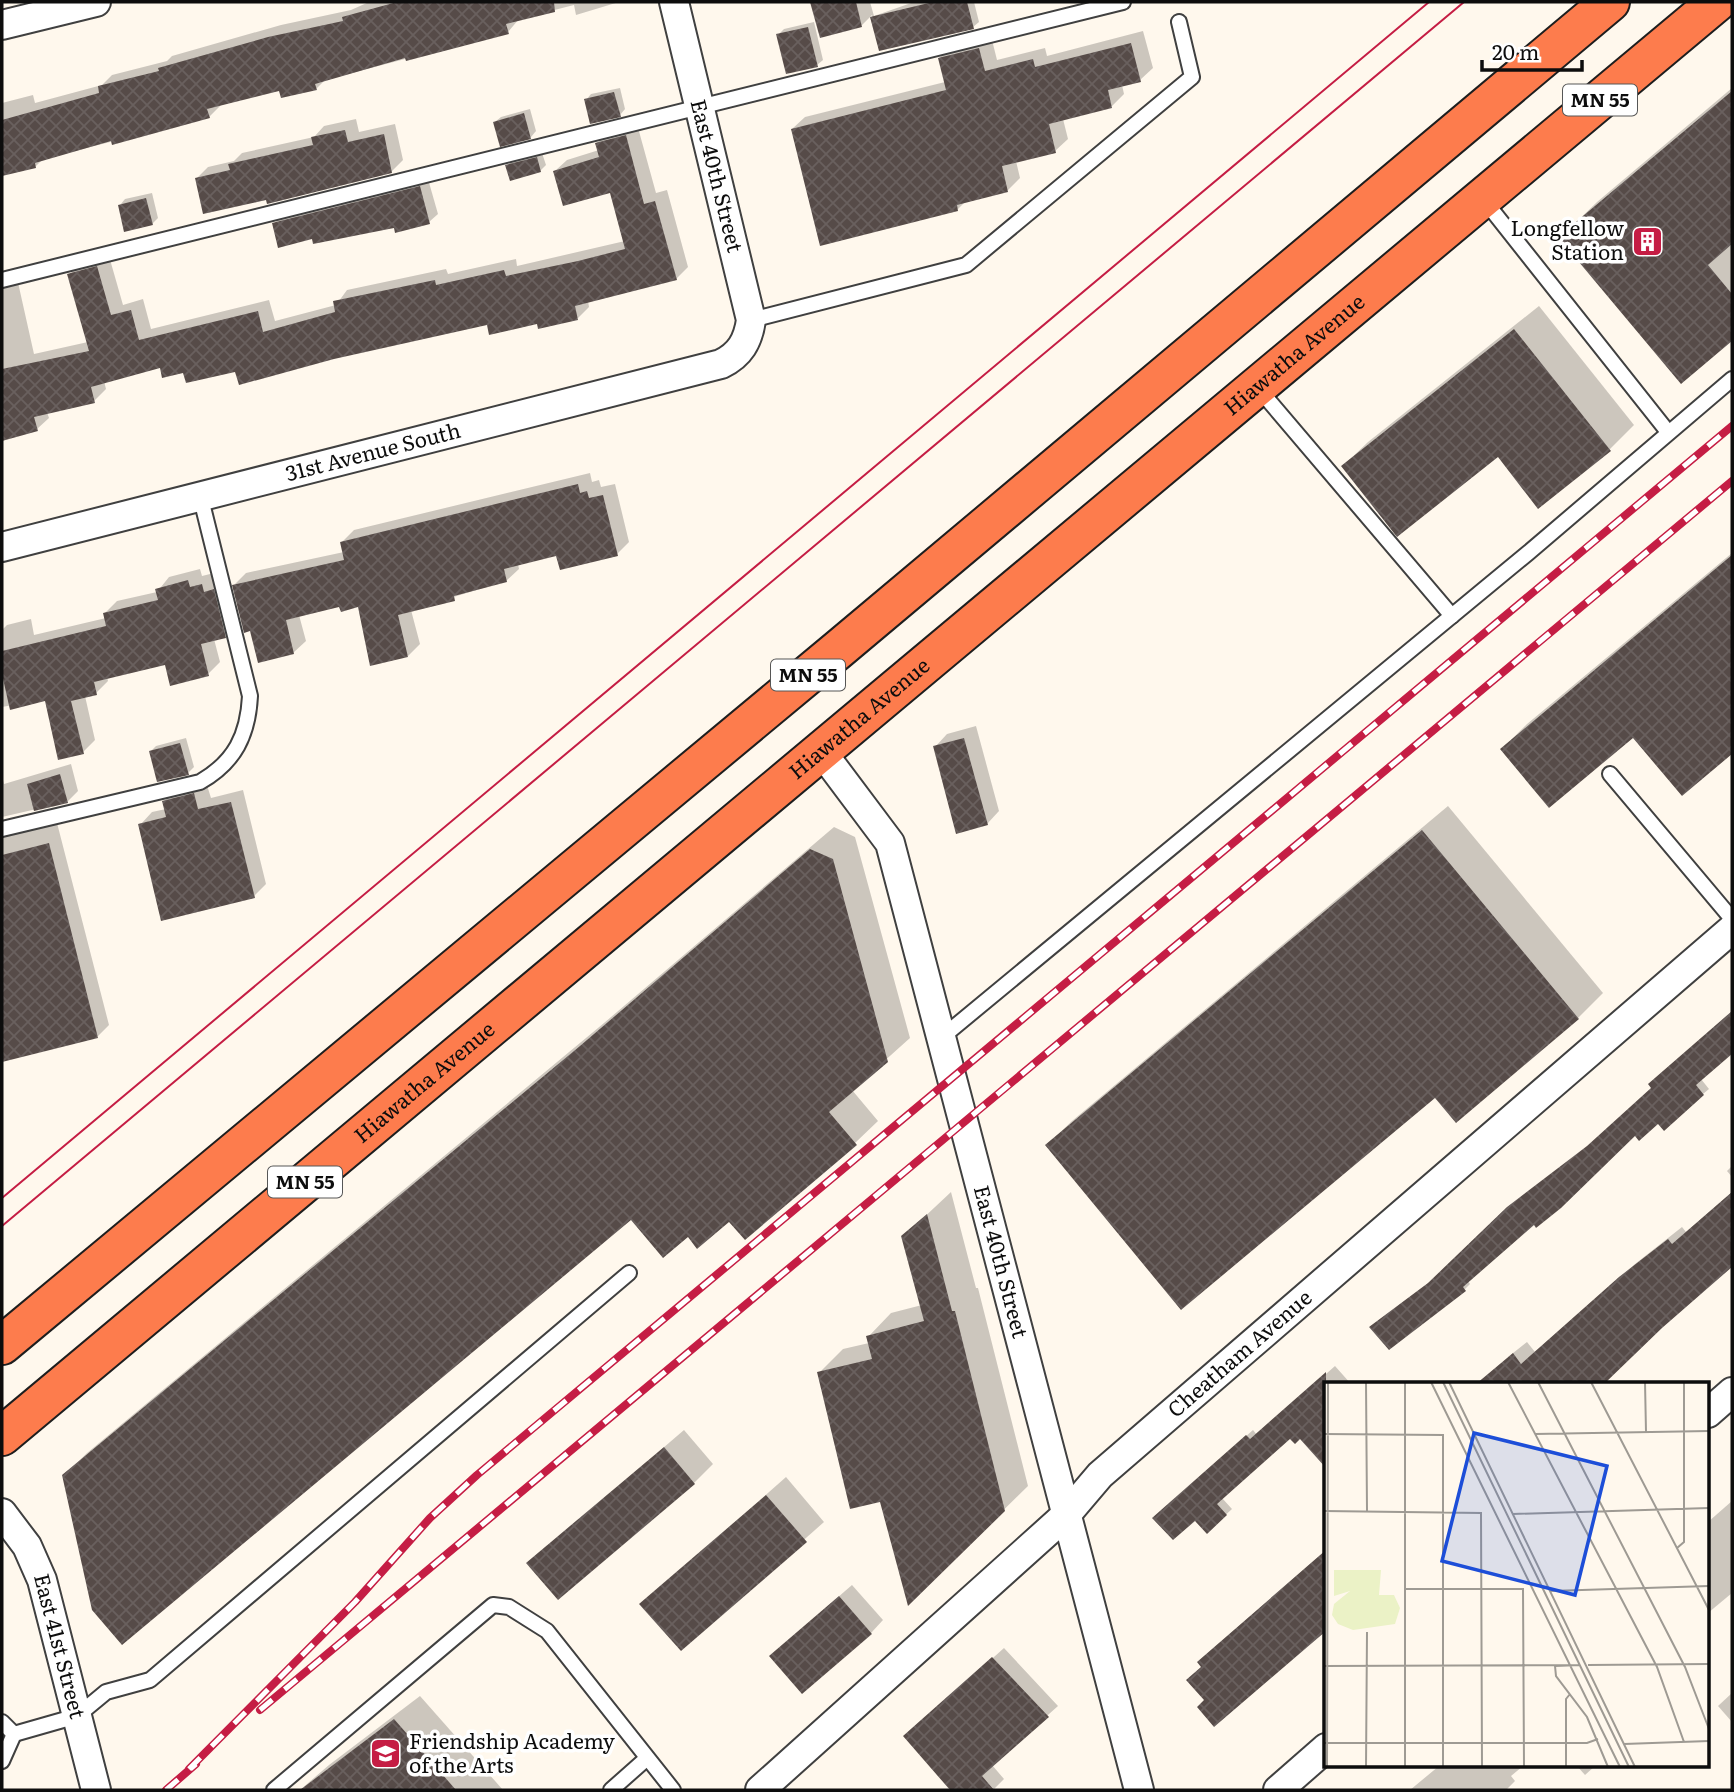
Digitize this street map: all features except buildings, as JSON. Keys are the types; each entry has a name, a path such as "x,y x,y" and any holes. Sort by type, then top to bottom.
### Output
{"highway":[{"name":"MN 55","path":"2,1345 839,649 1610,2"},
{"name":"Hiawatha Avenue","path":"2,1436 1717,2"}],"street":[{"path":"2,25 96,2"},
{"name":"East 40th Street","path":"674,2 751,320"},
{"name":"31st Avenue South","path":"2,548 721,364 742,349 751,320"},
{"name":"East 40th Street","path":"821,751 890,843 1139,1790"},
{"name":"Cheatham Avenue","path":"760,1790 1066,1515 1100,1475 1732,929"},
{"path":"1710,1411 1732,1392"},
{"name":"East 41st Street","path":"2,1513 27,1546 42,1580 96,1790"},
{"path":"1278,1790 1324,1750"}],"lane":[{"path":"2,280 1124,2"},
{"path":"751,320 966,265 1192,77 1179,22"},
{"path":"1483,198 1668,432"},
{"path":"941,1038 1452,616 1732,379"},
{"path":"1257,387 1452,616"},
{"path":"2,829 200,782 219,771 233,757 248,723 250,696 201,499"},
{"path":"1610,774 1732,919"},
{"path":"14,1734 77,1716 106,1692 150,1680 629,1273"},
{"path":"274,1790 493,1605 509,1607 547,1631 673,1790"},
{"path":"2,1722 14,1734"},
{"path":"2,1761 14,1734"},
{"path":"611,1790 646,1759"}],"tram line":[{"path":"2,1198 1429,2"},
{"path":"2,1226 1464,2"}],"railway":[{"path":"189,1769 355,1602 430,1518 477,1475 1732,426"},
{"path":"260,1710 1732,481"},
{"path":"166,1790 196,1764"}],"place":[{"name":"Longfellow Station","path":"1647,241"},
{"name":"Friendship Academy of the Arts","path":"386,1754"}]}
